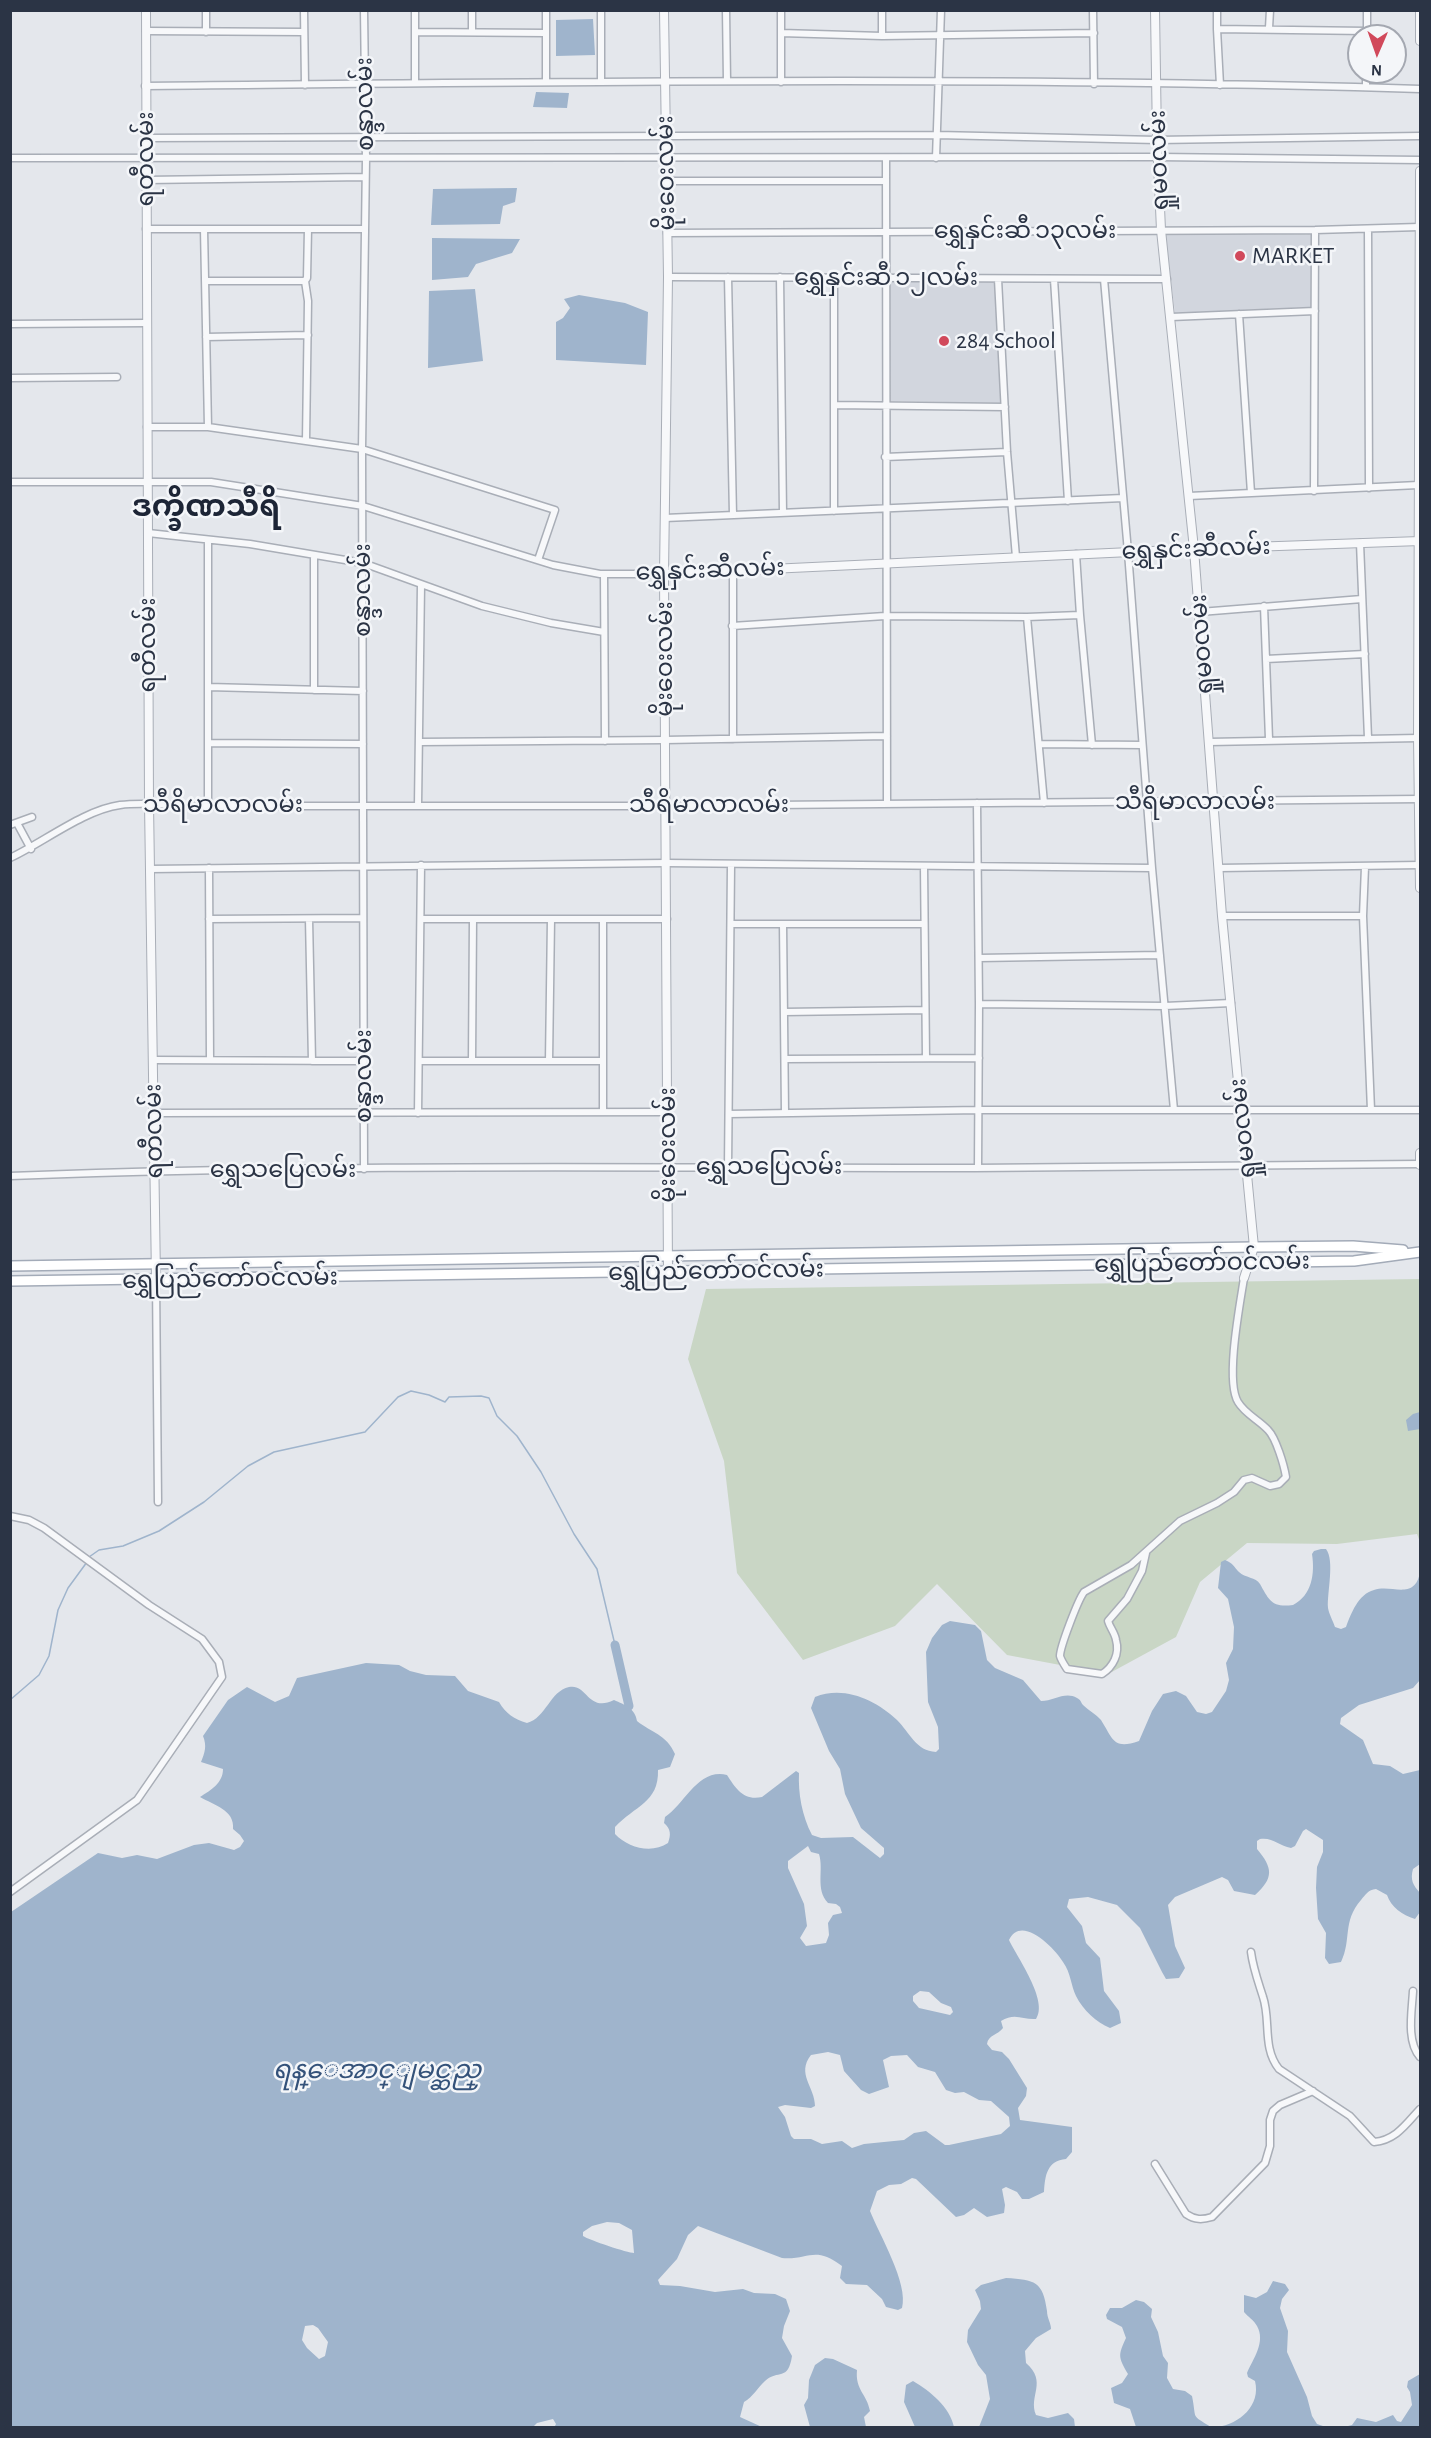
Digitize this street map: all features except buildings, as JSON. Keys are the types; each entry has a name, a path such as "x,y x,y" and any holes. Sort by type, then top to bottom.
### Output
{"main road":[{"name":"ရွှေပြည်တော်ဝင်လမ်း","path":"10,1266 1353,1246 1420,1252"},
{"name":"ရွှေပြည်တော်ဝင်လမ်း","path":"10,1281 1354,1261 1420,1252"}],"street":[{"name":"ရတီလမ်း","path":"146,10 149,803 156,1279"},
{"path":"206,10 206,32"},
{"path":"304,10 305,85"},
{"name":"စန္ဒာလမ်း","path":"364,10 366,138 362,449 364,1169"},
{"path":"416,10 416,84"},
{"path":"472,10 472,32"},
{"path":"546,10 546,82"},
{"path":"600,81 601,10"},
{"name":"မိုးဝေးလမ်း","path":"664,10 664,135 668,277 664,574 668,1272"},
{"path":"726,10 728,81"},
{"path":"781,10 781,82"},
{"path":"882,10 882,36"},
{"path":"936,158 941,10"},
{"path":"1094,10 1094,84"},
{"name":"ရှုမဝလမ်း","path":"1155,10 1161,230 1200,612 1222,916 1254,1247 1244,1278"},
{"path":"1217,10 1220,85"},
{"path":"1269,28 1270,10"},
{"path":"1420,10 1420,41"},
{"path":"1217,29 1269,28 1347,32"},
{"path":"146,31 304,32"},
{"path":"416,32 546,33"},
{"path":"781,33 882,36 1094,33"},
{"path":"145,86 728,81 1420,89"},
{"path":"146,138 937,135 1157,140 1420,136"},
{"path":"10,158 1158,157 1420,160"},
{"path":"886,158 887,803"},
{"path":"1420,171 1418,485 1420,888"},
{"path":"146,180 366,177"},
{"path":"666,181 886,181"},
{"name":"ရွှေနှင်းဆီ ၁၃လမ်း","path":"667,233 1315,230 1419,227"},
{"path":"204,229 208,426"},
{"path":"306,441 309,301 305,281 307,278 308,229"},
{"path":"146,230 364,229"},
{"path":"1368,229 1369,488"},
{"path":"1314,491 1315,230"},
{"name":"ရွှေနှင်းဆီ ၁၂လမ်း","path":"668,277 1167,279"},
{"path":"728,277 733,515"},
{"path":"780,277 783,513"},
{"path":"834,278 834,511"},
{"path":"998,279 1007,452 1016,557"},
{"path":"1053,279 1068,501"},
{"path":"1104,279 1124,498 1146,802 1174,1110"},
{"path":"205,281 305,281"},
{"path":"1171,317 1315,311"},
{"path":"1239,314 1251,494"},
{"path":"10,324 147,323"},
{"path":"206,337 308,334"},
{"path":"10,378 117,377"},
{"path":"834,405 1005,407"},
{"path":"147,428 208,426 362,449 555,510 538,560"},
{"path":"885,457 1007,452"},
{"name":"ရွှေနှင်းဆီလမ်း","path":"10,482 211,482 363,506 538,560 604,574 664,574 1076,554 1419,541"},
{"path":"1189,496 1418,485"},
{"path":"666,518 1124,498"},
{"path":"148,533 363,563 482,606 551,623 604,632"},
{"path":"208,540 208,806"},
{"path":"1360,543 1368,738"},
{"path":"1076,554 1092,745"},
{"path":"314,555 314,690"},
{"path":"733,570 733,739"},
{"path":"604,574 605,741"},
{"path":"418,805 422,585"},
{"path":"1200,612 1362,599"},
{"path":"1264,606 1269,739"},
{"path":"732,626 885,616 1080,615"},
{"path":"1027,617 1044,803"},
{"path":"1266,659 1365,654"},
{"path":"208,687 363,691"},
{"path":"420,742 887,736"},
{"path":"1209,742 1269,739 1418,738"},
{"path":"208,743 363,744"},
{"path":"1040,744 1142,745"},
{"name":"သီရိမာလာလမ်း","path":"10,858 31,849 89,815 118,805 149,803 208,806 665,806 1213,803 1419,799"},
{"path":"977,803 979,866 978,1168"},
{"path":"31,849 14,824 32,817"},
{"path":"150,869 666,863 731,866 1152,868"},
{"path":"1219,868 1420,865"},
{"path":"418,1113 422,866"},
{"path":"728,1167 731,866"},
{"path":"924,866 926,1058"},
{"path":"1365,867 1363,916 1371,1110"},
{"path":"209,868 210,1060"},
{"path":"1222,916 1363,916"},
{"path":"209,920 363,918"},
{"path":"421,919 667,918"},
{"path":"309,919 312,1060"},
{"path":"472,1061 473,919"},
{"path":"549,1061 551,919"},
{"path":"603,919 603,1112"},
{"path":"731,924 923,924"},
{"path":"783,924 785,1113"},
{"path":"979,958 1160,955"},
{"path":"979,1004 1165,1006 1231,1003"},
{"path":"784,1012 925,1010"},
{"path":"785,1059 979,1058"},
{"path":"153,1060 364,1061"},
{"path":"419,1061 603,1061"},
{"path":"729,1114 978,1110 1420,1110"},
{"path":"154,1113 668,1112"},
{"path":"1420,1153 1420,1164"},
{"name":"ရွှေသပြေလမ်း","path":"10,1176 154,1170 978,1168 1420,1164"},
{"path":"1056,1251 1056,1266"},
{"path":"900,1253 900,1268"},
{"path":"1146,1553 1142,1571 1127,1599 1108,1621 1116,1639 1116,1658 1111,1669 1102,1674 1067,1670 1060,1657 1067,1626 1076,1610 1078,1599 1084,1592 1131,1565 1180,1521 1217,1503 1234,1492 1244,1480 1252,1478 1270,1486 1279,1484 1286,1477 1270,1431 1253,1419 1237,1401 1233,1379 1244,1278"},
{"path":"156,1279 158,1502"},
{"path":"10,1516 30,1520 149,1605 202,1639 219,1662 222,1677 137,1800 10,1892"},
{"path":"1251,1952 1267,2015 1272,2061 1279,2068 1350,2116 1374,2142 1385,2141 1395,2136 1420,2109"},
{"path":"1413,1991 1411,2029 1415,2051 1420,2057"},
{"path":"1155,2164 1186,2214 1191,2218 1202,2220 1212,2217 1265,2163 1270,2146 1269,2120 1273,2111 1280,2104 1313,2091"}],"shaded area":[{"name":"MARKET","path":"1165,233 1311,235 1311,307 1175,313"},
{"name":"284 School","path":"889,282 995,282 1001,403 891,401"}],"green space":[{"path":"1420,1279 1420,1542 1417,1534 1337,1544 1247,1543 1200,1582 1176,1637 1108,1674 1007,1655 937,1584 895,1626 803,1660 737,1573 724,1461 688,1359 706,1289"}],"water":[{"path":"593,19 595,55 556,56 556,20"},
{"path":"536,92 569,93 567,108 533,107"},
{"path":"517,188 515,202 503,206 500,224 431,225 433,189"},
{"path":"432,238 520,239 512,253 476,264 468,277 432,280"},
{"path":"475,289 483,361 428,368 429,291"},
{"path":"579,295 625,303 648,312 646,365 556,360 556,322 563,318 570,308 564,299"},
{"path":"1420,1412 1420,1429 1408,1431 1406,1420"},
{"name":"ရန္ေအာင္ျမင္ဆည္","path":"1326,1549 1329,1554 1328,1608 1335,1627 1341,1629 1346,1627 1356,1605 1368,1592 1381,1589 1408,1589 1417,1581 1420,1572 1420,1680 1413,1688 1359,1705 1341,1718 1340,1724 1363,1740 1373,1764 1390,1766 1403,1774 1420,1770 1420,1864 1413,1869 1412,1879 1420,1893 1420,1912 1415,1919 1410,1917 1394,1907 1387,1895 1376,1889 1369,1891 1351,1916 1341,1962 1329,1964 1325,1958 1326,1933 1318,1919 1316,1888 1317,1867 1323,1852 1323,1840 1306,1829 1295,1846 1291,1848 1269,1839 1257,1841 1257,1849 1266,1862 1269,1873 1266,1883 1255,1895 1234,1891 1228,1880 1222,1877 1175,1897 1168,1905 1175,1946 1185,1968 1179,1978 1166,1979 1140,1928 1117,1905 1088,1897 1069,1899 1067,1907 1082,1926 1086,1943 1100,1958 1104,1991 1119,2011 1121,2023 1110,2028 1095,2019 1082,2006 1074,1992 1066,1966 1046,1942 1029,1932 1021,1930 1014,1933 1009,1940 1030,1979 1039,2011 1036,2019 1011,2017 1001,2021 1003,2028 989,2039 987,2044 992,2050 1002,2052 1009,2059 1027,2088 1026,2096 1018,2108 1020,2120 1072,2127 1072,2152 1066,2159 1055,2163 1048,2170 1044,2192 1029,2199 1022,2199 1017,2192 1006,2187 1002,2189 1004,2213 987,2217 974,2208 956,2217 916,2179 912,2178 901,2184 889,2185 877,2191 870,2211 892,2259 901,2286 902,2308 898,2310 886,2307 882,2299 867,2285 846,2284 840,2278 842,2266 825,2256 782,2258 698,2226 688,2235 677,2259 658,2280 660,2285 715,2292 743,2289 754,2293 775,2294 786,2299 790,2311 782,2338 792,2356 790,2364 785,2372 770,2378 744,2402 740,2417 762,2427 554,2428 556,2424 553,2419 537,2423 532,2428 11,2427 11,1912 98,1853 122,1858 137,1855 157,1859 194,1845 209,1843 234,1850 240,1847 244,1841 233,1829 231,1817 200,1797 219,1782 223,1769 201,1762 205,1749 203,1736 228,1700 247,1687 275,1702 289,1696 297,1678 366,1663 399,1665 410,1671 426,1675 455,1676 468,1691 499,1702 511,1716 527,1723 539,1716 563,1689 575,1687 593,1701 605,1703 614,1700 629,1708 637,1721 663,1738 675,1754 670,1767 658,1770 657,1781 650,1797 615,1827 615,1834 627,1843 648,1849 668,1843 670,1832 664,1823 665,1817 693,1788 708,1777 717,1774 727,1775 741,1793 756,1798 762,1797 796,1771 799,1773 803,1812 812,1835 821,1838 853,1837 880,1858 884,1854 884,1848 861,1828 845,1794 840,1769 829,1751 811,1708 815,1697 837,1693 859,1696 889,1713 918,1745 936,1752 939,1749 938,1727 928,1702 926,1652 932,1638 942,1625 950,1621 975,1625 981,1631 987,1660 995,1668 1023,1680 1041,1701 1073,1696 1101,1720 1115,1741 1124,1744 1139,1741 1152,1711 1163,1694 1176,1691 1186,1696 1197,1712 1206,1714 1212,1712 1226,1691 1229,1680 1226,1663 1233,1649 1234,1627 1228,1599 1218,1588 1221,1562 1228,1561 1241,1574 1258,1582 1272,1602 1286,1606 1299,1601 1308,1590 1311,1583 1314,1551","holes":["808,1846 811,1852 819,1854 824,1898 828,1903 840,1907 842,1913 833,1915 828,1923 829,1935 826,1943 806,1946 800,1938 807,1926 804,1904 788,1868 788,1861","920,1991 929,1992 941,2003 951,2007 953,2012 950,2015 919,2008 913,2001 913,1996","828,2052 840,2055 844,2071 861,2090 869,2094 889,2087 883,2060 891,2056 907,2055 918,2067 935,2072 946,2090 955,2093 964,2092 979,2100 991,2101 1009,2117 1010,2126 1001,2134 949,2145 945,2145 926,2131 914,2133 904,2140 864,2144 852,2148 842,2141 822,2144 811,2139 794,2139 778,2107 785,2105 811,2108 815,2106 805,2068 811,2055","607,2222 619,2223 632,2230 634,2253 587,2238 583,2236 583,2232 592,2226","313,2325 318,2328 328,2342 325,2356 319,2359 302,2340 305,2326"]},
{"path":"1006,2278 1031,2281 1040,2288 1045,2301 1051,2329 1036,2338 1025,2351 1026,2363 1036,2376 1034,2408 1036,2415 1048,2418 1068,2413 1074,2419 1075,2427 979,2427 990,2399 986,2375 978,2365 967,2342 968,2330 981,2309 975,2290 981,2285"},
{"path":"1273,2281 1285,2284 1289,2290 1282,2299 1280,2308 1288,2331 1287,2352 1307,2397 1312,2416 1317,2424 1326,2427 1217,2427 1241,2417 1247,2412 1255,2398 1255,2381 1248,2377 1247,2373 1258,2350 1260,2338 1256,2324 1244,2312 1244,2295 1256,2298 1267,2292"},
{"path":"1136,2300 1144,2302 1152,2309 1151,2317 1158,2332 1163,2356 1168,2363 1167,2378 1173,2389 1185,2391 1192,2396 1195,2416 1211,2427 1136,2427 1130,2409 1114,2403 1111,2388 1122,2383 1128,2374 1120,2356 1126,2338 1122,2327 1107,2319 1106,2315 1110,2308 1122,2308"},
{"path":"825,2358 833,2359 857,2370 859,2387 870,2411 864,2417 866,2427 810,2427 804,2405 808,2398 809,2380 815,2365"},
{"path":"1420,2374 1420,2427 1344,2427 1352,2425 1357,2418 1376,2422 1393,2415 1397,2421 1401,2422 1412,2405 1407,2387 1408,2381"},
{"path":"913,2381 944,2406 954,2427 915,2427 904,2402 906,2385"}],"waterway":[{"path":"89,1557 99,1550 123,1546 159,1531 204,1502 248,1466 274,1452 365,1432 398,1397 411,1391 445,1402 449,1397 481,1396 489,1398 497,1416 517,1436 541,1472 574,1534 597,1569 615,1645"},
{"path":"10,1700 39,1675 49,1656 58,1610 68,1588 87,1562"},
{"path":"615,1645 629,1706"}],"place":[{"name":"MARKET","path":"1240,256"},
{"name":"284 School","path":"944,341"}],"district":[{"name":"ဒက္ခိဏသီရိ","path":"206,507"}]}
